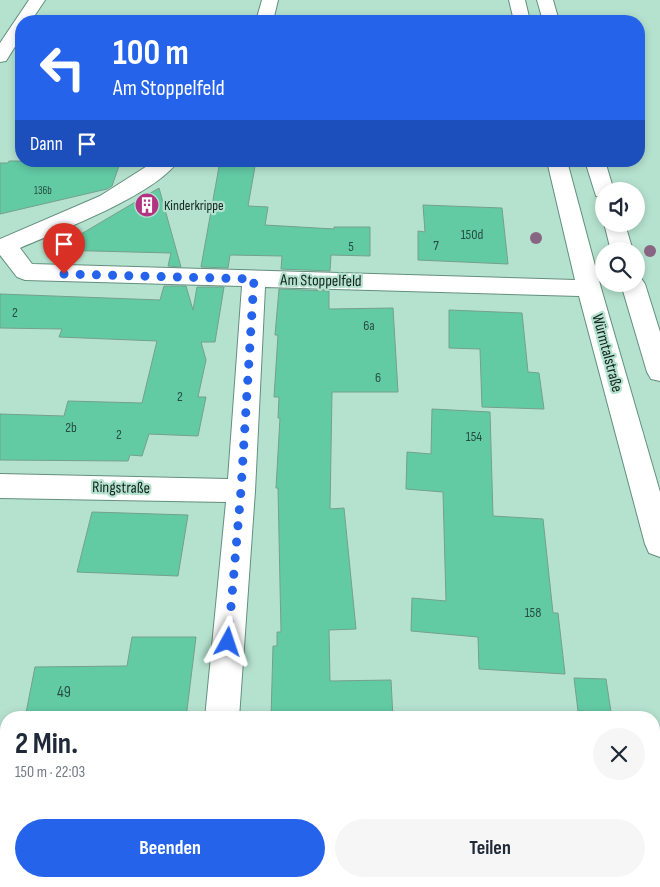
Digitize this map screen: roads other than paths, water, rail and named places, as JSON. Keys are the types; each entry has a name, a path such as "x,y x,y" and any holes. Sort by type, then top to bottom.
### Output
{"street":[{"path":"27,15 37,0"},
{"path":"266,15 270,0"},
{"path":"516,0 520,15"},
{"path":"545,0 549,15"},
{"path":"15,34 0,59 15,60"},
{"path":"3,247 108,201 161,167"},
{"name":"Würmtalstraße","path":"559,167 589,288 660,544"},
{"path":"597,167 601,182"},
{"name":"Am Stoppelfeld","path":"3,247 25,272 589,288"},
{"path":"223,711 241,490 254,279"},
{"path":"635,292 660,372"},
{"name":"Ringstraße","path":"0,486 241,490"}],"place":[{"name":"Kinderkrippe","path":"147,205"}]}
